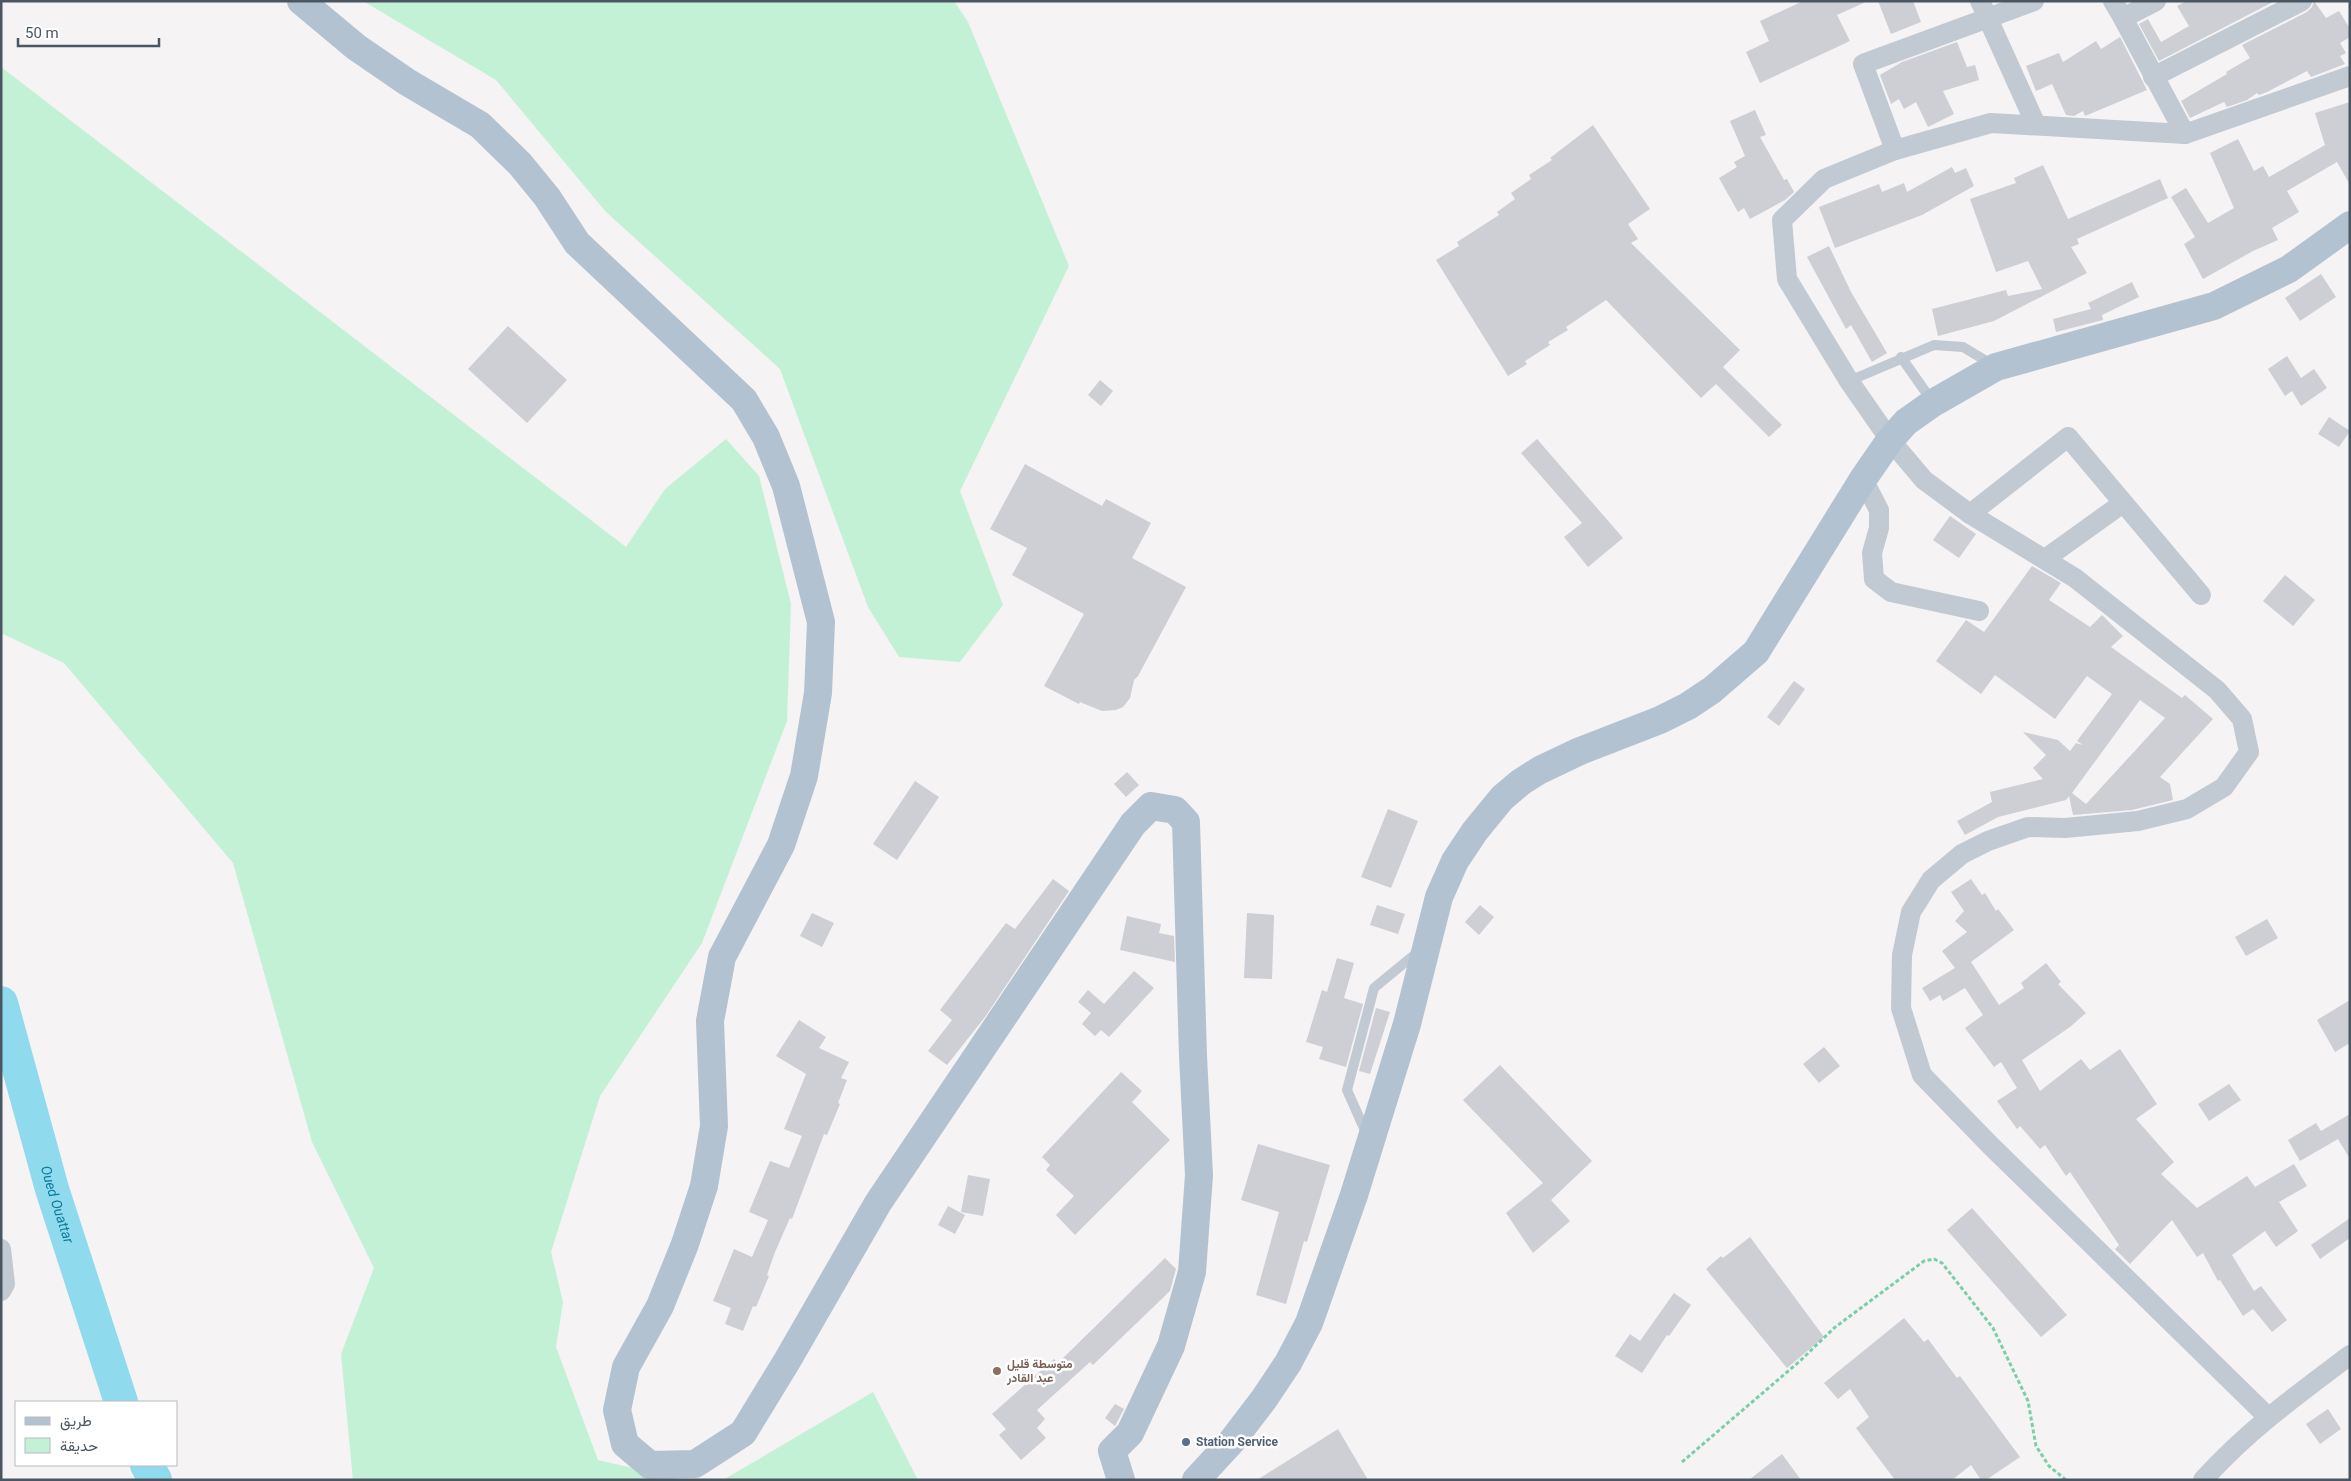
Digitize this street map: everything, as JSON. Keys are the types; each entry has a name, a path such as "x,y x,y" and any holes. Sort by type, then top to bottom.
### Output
{"main road":[{"path":"301,1 356,47 407,82 480,125 525,171 547,197 577,243 744,400 766,437 786,486 821,622 818,693 804,776 781,845 722,956 710,1021 714,1126 704,1186 685,1244 660,1306 626,1367 617,1410 625,1444 650,1465 695,1464 743,1433 878,1204 1133,824 1151,806 1175,810 1186,822 1193,1056 1199,1175 1192,1272 1171,1346 1130,1432 1112,1451 1100,1480"},
{"path":"1196,1480 1232,1442 1264,1399 1288,1363 1309,1323 1370,1143 1407,1024 1439,897 1455,862 1475,831 1502,798 1521,782 1540,770 1580,751 1660,720 1688,706 1712,690 1756,652 1863,479 1890,440 1906,422 1933,403 1996,367 2214,306 2289,269 2350,225"},
{"path":"1112,1451 1121,1480"}],"street":[{"path":"1895,150 1863,64 1983,10 2034,1"},
{"path":"2156,1 2118,9 2185,134"},
{"path":"2153,77 2302,1"},
{"path":"1983,10 2036,126"},
{"path":"2268,1417 1922,1075 1901,1008 1902,955 1911,912 1932,880 1962,854 1988,841 2028,827 2065,828 2138,821 2187,809 2224,787 2250,752 2242,719 2216,690 2075,578 1970,514 1924,480 1890,440 1849,381 1788,279 1782,220 1824,179 1895,150 1991,123 2185,134 2350,76"},
{"path":"1970,514 2068,437 2201,595"},
{"path":"1863,479 1879,510 1879,528 1872,552 1874,579 1892,592 1979,611"},
{"path":"2045,560 2123,503"},
{"path":"1,1250 4,1284 1,1291"},
{"path":"2204,1480 2228,1453 2268,1417 2350,1355"}],"lane":[{"path":"1849,381 1901,357 1934,345 1963,347 1996,367"},
{"path":"1901,357 1933,403"},
{"path":"1370,1143 1347,1090 1374,988 1427,944"}],"path":[{"path":"1682,1462 1800,1361 1834,1328 1924,1261 1934,1260 1942,1263 1993,1328 2028,1401 2036,1446 2049,1466 2066,1480"}],"green space":[{"path":"363,1 954,1 968,22 1069,266 960,491 1003,605 960,662 899,657 868,607 780,369 606,212 496,80"},
{"path":"1,67 626,547 665,489 726,439 759,476 791,604 787,721 702,943 600,1096 551,1252 563,1302 556,1347 598,1460 684,1480 353,1480 341,1354 374,1268 312,1142 233,863 64,663 1,633"},
{"path":"873,1392 918,1480 723,1480"}],"building":[{"path":"1803,1 1868,1 1837,15 1850,41 1760,83 1746,52 1769,41 1760,21"},
{"path":"1878,1 1913,1 1921,22 1891,34"},
{"path":"2186,1 2275,1 2159,61 2139,24 2148,19 2161,42 2189,26 2177,6"},
{"path":"2314,1 2326,18 2339,11 2350,29 2350,37 2340,43 2346,53 2340,56 2345,64 2311,77 2307,71 2267,92 2259,95 2257,93 2247,100 2227,107 2224,102 2190,118 2181,101 2250,58 2242,45 2307,12 2312,7"},
{"path":"2120,37 2147,90 2085,116 2083,111 2074,116 2066,115 2052,84 2036,91 2026,66 2059,53 2063,62 2096,41 2101,49"},
{"path":"1957,42 1967,67 1975,65 1979,80 1943,91 1954,114 1928,127 1916,102 1904,109 1899,99 1891,104 1880,75 1902,62"},
{"path":"2350,102 2350,185 2337,162 2287,191 2299,212 2272,228 2278,240 2253,251 2203,279 2184,244 2195,237 2171,197 2186,188 2208,223 2234,208 2210,153 2238,139 2254,171 2263,166 2269,177 2325,145 2315,113"},
{"path":"1755,110 1766,135 1760,137 1784,180 1787,179 1794,192 1785,200 1750,219 1744,208 1738,212 1719,178 1737,167 1734,162 1745,156 1730,121"},
{"path":"1593,125 1650,209 1628,224 1638,239 1631,243 1740,350 1723,367 1782,425 1769,437 1716,384 1701,398 1606,300 1566,327 1568,330 1548,342 1550,345 1525,361 1527,364 1508,376 1436,260 1459,246 1457,242 1499,215 1497,212 1515,199 1511,193 1531,179 1529,175 1552,160 1550,158"},
{"path":"2043,165 2068,219 2160,179 2168,198 2077,239 2079,244 2071,247 2087,273 1994,321 1938,336 1932,309 2006,290 2008,296 2042,289 2028,261 1996,272 1970,199 2016,183 2014,178"},
{"path":"1952,167 1955,173 1966,168 1974,186 1922,215 1835,248 1819,207 1879,184 1882,192 1904,183 1907,192"},
{"path":"1829,246 1851,292 1887,353 1872,362 1851,325 1846,329 1807,257"},
{"path":"2321,274 2336,297 2300,321 2285,298"},
{"path":"2132,282 2139,297 2102,315 2103,320 2056,332 2053,319 2091,309 2088,303"},
{"path":"508,326 567,380 527,423 468,369"},
{"path":"2287,356 2301,378 2314,369 2327,388 2301,406 2292,391 2285,396 2268,369"},
{"path":"1100,380 1113,391 1101,406 1088,395"},
{"path":"2329,417 2350,431 2339,447 2318,434"},
{"path":"1537,439 1623,538 1588,567 1564,537 1582,523 1521,453"},
{"path":"1025,464 1102,506 1106,499 1151,523 1132,558 1186,587 1138,676 1134,680 1130,698 1123,707 1116,710 1102,711 1080,702 1079,704 1044,686 1084,614 1012,575 1027,548 990,529"},
{"path":"1950,516 1976,534 1959,558 1933,540"},
{"path":"2032,566 2061,583 2049,600 2090,627 2102,615 2123,636 2111,647 2182,698 2185,695 2213,719 2160,777 2170,784 2173,800 2132,810 2073,815 2069,796 2066,800 1998,817 1965,835 1957,821 1992,802 1990,792 2043,779 2033,768 2046,755 2023,732 2058,740 2070,751 2076,743 2083,745 2077,741 2112,694 2087,676 2055,719 1995,675 1981,694 1936,661 1966,620 1984,632","holes":["2140,700 2165,718 2086,804 2072,793"]},
{"path":"2285,575 2315,600 2293,626 2263,601"},
{"path":"1794,681 1805,689 1779,726 1767,717"},
{"path":"1127,772 1139,785 1126,797 1114,784"},
{"path":"915,781 939,797 897,860 873,844"},
{"path":"1388,809 1418,821 1391,888 1361,877"},
{"path":"1053,879 1069,891 985,1017 947,1065 928,1051 952,1020 940,1010 1006,923 1015,929"},
{"path":"1971,879 1982,895 1985,893 1996,911 1998,909 2014,930 1971,962 1999,1005 2024,988 2021,983 2046,963 2061,982 2058,984 2086,1013 2070,1027 2022,1060 2040,1091 2081,1059 2090,1070 2120,1049 2157,1104 2136,1119 2174,1162 2161,1174 2197,1208 2247,1176 2255,1187 2294,1164 2307,1186 2279,1202 2298,1231 2276,1247 2265,1231 2232,1255 2254,1291 2261,1286 2287,1320 2272,1332 2253,1309 2243,1316 2220,1280 2218,1281 2203,1253 2197,1257 2172,1220 2130,1264 2115,1249 2119,1245 2070,1172 2066,1176 2045,1145 2040,1149 2020,1126 2017,1129 1997,1101 2017,1088 2001,1062 1994,1067 1965,1028 1983,1015 1965,988 1943,1001 1940,995 1930,1001 1922,988 1955,968 1942,951 1967,932 1955,921 1964,911 1951,892"},
{"path":"1377,905 1405,914 1398,934 1370,925"},
{"path":"1480,905 1494,917 1479,935 1465,922"},
{"path":"812,913 834,923 822,947 800,936"},
{"path":"1247,913 1274,915 1272,979 1244,978"},
{"path":"1127,916 1161,924 1159,933 1174,936 1175,962 1120,950"},
{"path":"2267,919 2278,938 2246,956 2235,937"},
{"path":"1337,958 1354,963 1344,998 1363,1004 1346,1067 1319,1059 1323,1047 1306,1042 1322,990 1327,992"},
{"path":"1134,971 1154,988 1109,1037 1101,1030 1095,1036 1082,1024 1091,1013 1078,1002 1088,990 1104,1004"},
{"path":"2350,1000 2350,1043 2335,1052 2317,1020"},
{"path":"1376,1008 1390,1012 1370,1074 1359,1071"},
{"path":"799,1020 826,1037 819,1048 849,1062 841,1078 847,1080 838,1103 840,1104 827,1135 824,1134 792,1219 790,1218 775,1252 767,1275 769,1276 756,1307 753,1306 743,1331 725,1324 731,1308 713,1301 734,1249 752,1257 768,1220 749,1212 770,1161 789,1168 802,1136 784,1129 806,1074 776,1056"},
{"path":"1824,1047 1840,1066 1819,1083 1803,1064"},
{"path":"1500,1065 1592,1161 1551,1200 1570,1221 1533,1253 1506,1213 1543,1183 1463,1100"},
{"path":"1121,1072 1142,1091 1132,1102 1170,1140 1075,1235 1056,1215 1074,1196 1046,1170 1050,1165 1042,1157"},
{"path":"2229,1084 2241,1100 2209,1121 2198,1104"},
{"path":"2350,1114 2350,1159 2338,1139 2300,1161 2288,1140 2316,1123 2321,1131"},
{"path":"1258,1144 1330,1165 1307,1242 1304,1241 1286,1304 1256,1295 1279,1212 1241,1200"},
{"path":"968,1175 990,1179 983,1216 961,1212"},
{"path":"948,1206 965,1215 955,1234 938,1225"},
{"path":"1972,1208 2067,1315 2041,1337 1947,1230"},
{"path":"2350,1218 2350,1238 2320,1259 2311,1245"},
{"path":"1750,1237 1824,1337 1787,1368 1706,1269 1721,1256 1723,1258"},
{"path":"1165,1258 1176,1269 1170,1291 1093,1365 1090,1362 1037,1410 1045,1419 1037,1428 1046,1438 1021,1460 999,1435 1006,1429 992,1414 1054,1359 1058,1363"},
{"path":"1674,1293 1691,1305 1669,1336 1667,1335 1642,1373 1615,1356 1630,1334 1640,1341"},
{"path":"1904,1318 1924,1342 1928,1339 1957,1378 1960,1376 2020,1457 1986,1480 1981,1480 1971,1465 1952,1480 1895,1480 1856,1428 1869,1417 1850,1389 1838,1399 1824,1383"},
{"path":"1115,1404 1124,1409 1115,1426 1105,1418"},
{"path":"2328,1409 2341,1429 2320,1444 2306,1424"},
{"path":"1338,1429 1368,1480 1257,1480"},
{"path":"1782,1454 1801,1480 1749,1480"}],"waterway":[{"name":"Oued Ouattar","path":"1,1003 52,1189 121,1401"},
{"name":"Oued Ouattar","path":"148,1466 155,1480"}],"place":[{"name":"متوسطة قليل عبد القادر","path":"997,1371"},
{"name":"Station Service","path":"1186,1442"}]}
